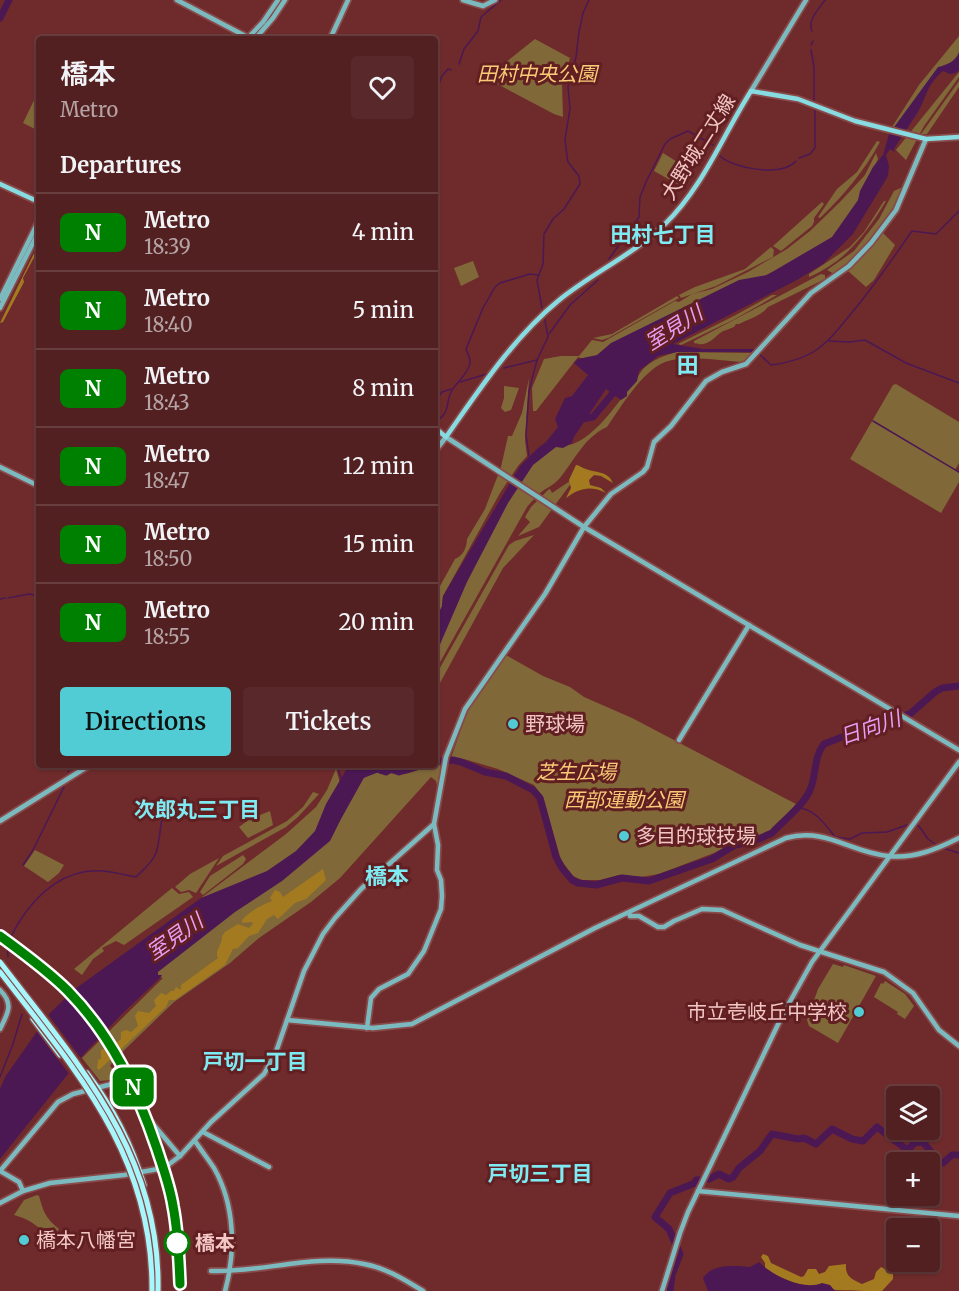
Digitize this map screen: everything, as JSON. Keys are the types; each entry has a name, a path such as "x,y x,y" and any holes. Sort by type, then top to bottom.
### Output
{"highway":[{"path":"0,961 98,1088 127,1142 140,1173 155,1236 158,1290"},
{"path":"0,961 88,1077 129,1148 148,1206 156,1254 158,1290"},
{"path":"0,972 87,1090 103,1115 132,1174 142,1210 151,1291"},
{"path":"0,972 83,1080 123,1150 139,1194 144,1216 150,1255 151,1291"},
{"path":"83,1071 89,1084 87,1090"},
{"path":"98,1088 95,1095 103,1115"},
{"path":"127,1142 126,1147 135,1169 132,1174"},
{"path":"140,1173 136,1178 144,1206 142,1210"}],"main road":[{"name":"大野城二丈線","path":"446,437 517,342 546,312 578,286 645,242 681,206 702,176 752,91 798,99 882,129 926,139"},
{"path":"926,139 959,137"},
{"path":"0,184 36,201"},
{"path":"438,430 446,437"}],"street":[{"path":"177,0 244,36"},
{"path":"252,36 278,0"},
{"path":"253,36 273,18 285,0"},
{"path":"331,36 348,0"},
{"path":"463,0 483,6 495,0"},
{"path":"752,91 806,0"},
{"path":"367,1028 369,1005 374,993 408,974 424,951 441,909 441,880 434,824 446,757 465,709 545,594 584,527 611,494 643,472 647,467 654,441 670,426 706,381 722,372 746,364 812,293 849,266 880,232 896,210 926,139"},
{"path":"0,299 36,226"},
{"path":"0,308 36,237"},
{"path":"438,447 446,437 584,527 959,750"},
{"path":"0,466 36,484"},
{"path":"679,740 748,625"},
{"path":"662,1291 675,1246 698,1191 788,1004 819,950 959,762"},
{"path":"0,821 85,768"},
{"path":"0,1203 23,1191 50,1183 140,1173 164,1168 180,1156 211,1122 264,1074 273,1059 304,970 334,918 361,889 434,824"},
{"path":"287,1020 367,1028 400,1027 417,1022 543,955 786,838 799,834 816,835 889,856 915,855 931,851 959,838"},
{"path":"629,913 630,916 639,916 658,927 664,927 702,909 722,910 800,945 884,972 913,993 939,1030 959,1046"},
{"path":"0,990 7,997 9,1004 0,1029"},
{"path":"23,1191 19,1182 0,1171 58,1102 73,1094 112,1084 121,1087 180,1156"},
{"path":"203,1132 269,1167"},
{"path":"195,1141 213,1168 224,1192 231,1221 232,1240 225,1291"},
{"path":"698,1191 959,1216"},
{"path":"211,1271 350,1261 384,1269 423,1291"}],"green space":[{"path":"959,36 959,57 952,64 939,68 896,128 892,127 919,85"},
{"name":"田村中央公園","path":"535,39 570,58 562,85 563,117 486,78"},
{"path":"959,72 959,77 924,126 906,160 896,150"},
{"path":"959,81 959,87 927,134 921,134"},
{"path":"36,96 36,130 23,123"},
{"path":"877,141 880,142 853,182 820,218 818,217 837,189 857,172"},
{"path":"663,153 690,170 679,185 654,171"},
{"path":"876,153 878,159 857,203 834,236 812,253 597,356 584,359 578,357 536,411 533,411 532,388 544,359 579,356 592,340 603,342 675,301 679,302 692,294 712,289 748,272 787,249 840,202 865,175"},
{"path":"903,187 891,212 866,246 834,274 827,270 854,251 879,219 894,191"},
{"path":"886,201 871,225 854,246 822,271 809,277 809,274 850,247 864,232"},
{"path":"822,202 824,204 814,218 812,226 781,251 773,246"},
{"path":"883,233 895,245 874,280 866,287 848,271"},
{"path":"771,247 774,250 773,257 716,286 681,298 679,295 745,269"},
{"path":"473,261 479,277 461,286 454,268"},
{"path":"821,274 825,275 825,279 768,307 762,313 736,324 708,342 694,343 694,341"},
{"path":"772,295 777,295 733,320 681,345 678,344 734,316"},
{"path":"677,296 679,298 608,338 602,340 593,338 612,334"},
{"path":"677,352 752,353 744,362 683,358 665,362 648,373 607,427 592,437 559,479 540,493 527,507 438,666 438,645 466,582 506,503 531,464 556,445 568,445 580,441 591,433 612,411 648,364"},
{"path":"529,378 525,440 527,456 500,493 443,596 442,604 445,606 438,619 438,590 455,559 464,551 467,539 485,509 501,467 508,436 512,436 522,413"},
{"path":"896,384 959,422 959,463 955,470 959,473 959,482 941,513 850,459 893,385"},
{"path":"504,386 519,388 511,410 505,412 501,408"},
{"path":"570,481 572,482 539,527 518,536 530,522 525,517 531,507 548,490 550,489 552,493"},
{"path":"534,535 503,568 438,687 438,672 441,666 509,545"},
{"name":"西部運動公園","path":"506,655 796,804 776,827 763,836 736,841 714,853 659,874 641,877 619,875 600,880 582,880 573,876 561,860 543,797 534,785 498,769 464,759 451,758 467,712"},
{"path":"441,763 438,791 436,781 431,777 340,878 311,902 259,938 230,963 174,1002 113,1061 110,1066 124,1082 122,1084 111,1080 100,1081 82,1058 163,978 159,977 157,971 339,817 364,776 377,771 380,774 405,774 423,768 438,768 438,764"},
{"path":"336,769 340,783 323,821 305,846 292,857 263,874 201,898 286,834 316,807 327,790"},
{"path":"313,792 319,794 286,827 216,866 223,856 287,821 303,807"},
{"path":"270,811 273,825 248,838 239,827 250,819"},
{"path":"35,850 64,865 59,873 48,882 24,866"},
{"path":"243,855 246,859 243,864 203,895 200,892 210,876"},
{"path":"219,858 196,893 189,890 181,892 175,887 190,874"},
{"path":"172,888 179,894 189,892 193,897 124,945 116,941 102,948 104,951 93,959 82,975 74,969"},
{"path":"833,964 843,967 844,965 876,976 838,1043 809,1026 807,1020 818,989"},
{"path":"885,981 905,994 914,1006 905,1019 874,997 881,983"},
{"path":"37,1195 48,1218 59,1229 52,1242 36,1225 14,1215 24,1200"}],"shaded area":[{"path":"36,249 36,254 23,278 24,282 3,322 0,323"},
{"path":"576,465 605,474 613,483 594,475 589,480 590,485 601,488 606,493 595,489 585,489 566,498 571,488 569,480"},
{"path":"323,869 326,880 306,899 295,903 278,919 274,915 267,919 258,933 249,936 238,948 233,949 225,965 175,1000 169,1000 166,1007 99,1070 97,1068 98,1060 101,1059 101,1050 110,1052 110,1048 121,1039 121,1032 126,1030 131,1032 138,1026 135,1016 138,1011 149,1013 156,1006 154,1000 161,993 166,995 174,991 176,987 181,990 181,985 218,958 218,950 225,932 238,924 249,928 252,922 242,923 242,920 248,914 272,901 270,898 275,890 283,897"},
{"path":"763,1254 768,1256 771,1263 801,1277 808,1269 816,1269 819,1274 825,1272 829,1266 846,1264 850,1277 862,1284 874,1279 881,1267 887,1273 893,1274 893,1279 882,1291 837,1290 806,1286 765,1269 765,1263 761,1257"}],"water":[{"path":"959,52 959,70 950,74 943,71 937,76 918,112 894,149 895,152 890,149 886,155 889,166 888,176 853,234 823,264 797,280 673,344 703,349 755,349 753,352 677,352 658,356 639,371 637,381 627,392 627,396 621,400 606,389 572,443 563,448 556,447 533,465 508,503 467,582 438,649 438,614 443,596 520,466 546,442 558,427 555,419 565,398 572,396 588,375 574,363 578,359 597,355 611,343 739,280 767,275 832,237 858,200 860,191 873,167 883,155 889,134 938,67 956,58"},
{"path":"347,768 369,768 330,841 282,881 235,912 158,972 158,975 162,975 161,977 84,1054 0,1159 0,1089 5,1077 50,1013 75,989 201,898 267,871 296,851 315,831 326,804"},
{"path":"759,1262 788,1280 806,1285 822,1283 830,1285 835,1291 708,1291 703,1278 712,1270 725,1266 750,1267"}],"pier":[{"path":"47,1013 83,1061 70,1075 35,1029"}],"waterway":[{"path":"0,18 9,0"},
{"path":"459,64 464,49 478,31 481,17 501,0"},
{"path":"542,308 537,280 543,264 544,234 580,184 579,176 568,162 565,139 570,109 568,87 576,57 583,13 589,0"},
{"path":"812,31 812,19 825,0"},
{"path":"811,45 813,41"},
{"path":"811,50 814,67 814,101"},
{"path":"438,86 442,76 448,69 451,70"},
{"path":"799,158 810,154 815,148 815,109"},
{"path":"609,259 639,217 640,197 665,144 670,139 688,131 713,145"},
{"path":"720,156 736,165 769,170 780,169 796,161"},
{"path":"752,351 756,351 771,365 796,360 814,352 842,325 912,231 936,234 959,211"},
{"path":"438,420 447,408 451,392 469,367 470,359 466,349 483,308 495,287 500,283 530,274 539,275"},
{"path":"549,334 570,305 598,280"},
{"path":"529,456 526,435 529,391 537,360 548,337 545,320"},
{"path":"829,341 865,340 906,363 959,383"},
{"path":"504,368 537,360"},
{"path":"460,382 487,374"},
{"name":"室見川","path":"579,421 593,417 614,392 616,386"},
{"path":"438,397 442,392 451,389"},
{"path":"873,421 959,472"},
{"path":"8,598 29,594 36,595"},
{"path":"0,599 5,598"},
{"name":"日向川","path":"438,762 453,760 461,762 485,772 506,776 533,790 540,798 556,857 572,880 596,885 622,878 649,881 712,859 735,845 754,841 772,833 807,796 818,755 824,744 886,720 910,714 935,692 942,688 959,686"},
{"path":"68,772 70,768"},
{"path":"338,768 341,778"},
{"name":"日向川","path":"359,776 377,769 386,772 391,769 399,772 413,768"},
{"path":"23,865 33,850 64,787"},
{"path":"797,807 814,814 835,837 850,839 862,833 887,832 907,825 919,826 928,839 938,846"},
{"path":"8,957 9,943 19,922 35,901 54,884 77,873 90,871 107,871 136,877 156,853 162,819"},
{"path":"943,848 959,853"},
{"path":"0,1077 22,1014"},
{"path":"670,1291 672,1275 680,1254 669,1229 655,1217 670,1193 695,1183 696,1180 709,1179 719,1174 729,1179 733,1177 739,1168 760,1151 772,1134 804,1138 816,1144 832,1129 852,1139 863,1141 877,1127 906,1149 914,1143 923,1142 939,1162 943,1163 952,1155 959,1155"}],"metro line":[{"name":"N","path":"0,936 53,976 88,1014 107,1038 123,1064 147,1120 166,1174 175,1213 180,1284"}],"place":[{"name":"野球場","path":"513,724"},
{"name":"多目的球技場","path":"624,836"},
{"name":"市立壱岐丘中学校","path":"859,1012"},
{"name":"橋本八幡宮","path":"24,1240"},
{"name":"橋本","path":"177,1243"}],"district":[{"name":"田村七丁目","path":"663,235"},
{"name":"田","path":"688,365"},
{"name":"次郎丸三丁目","path":"197,810"},
{"name":"橋本","path":"387,876"},
{"name":"戸切一丁目","path":"255,1062"},
{"name":"戸切三丁目","path":"540,1174"}],"park label":[{"name":"芝生広場","path":"576,772"}]}
